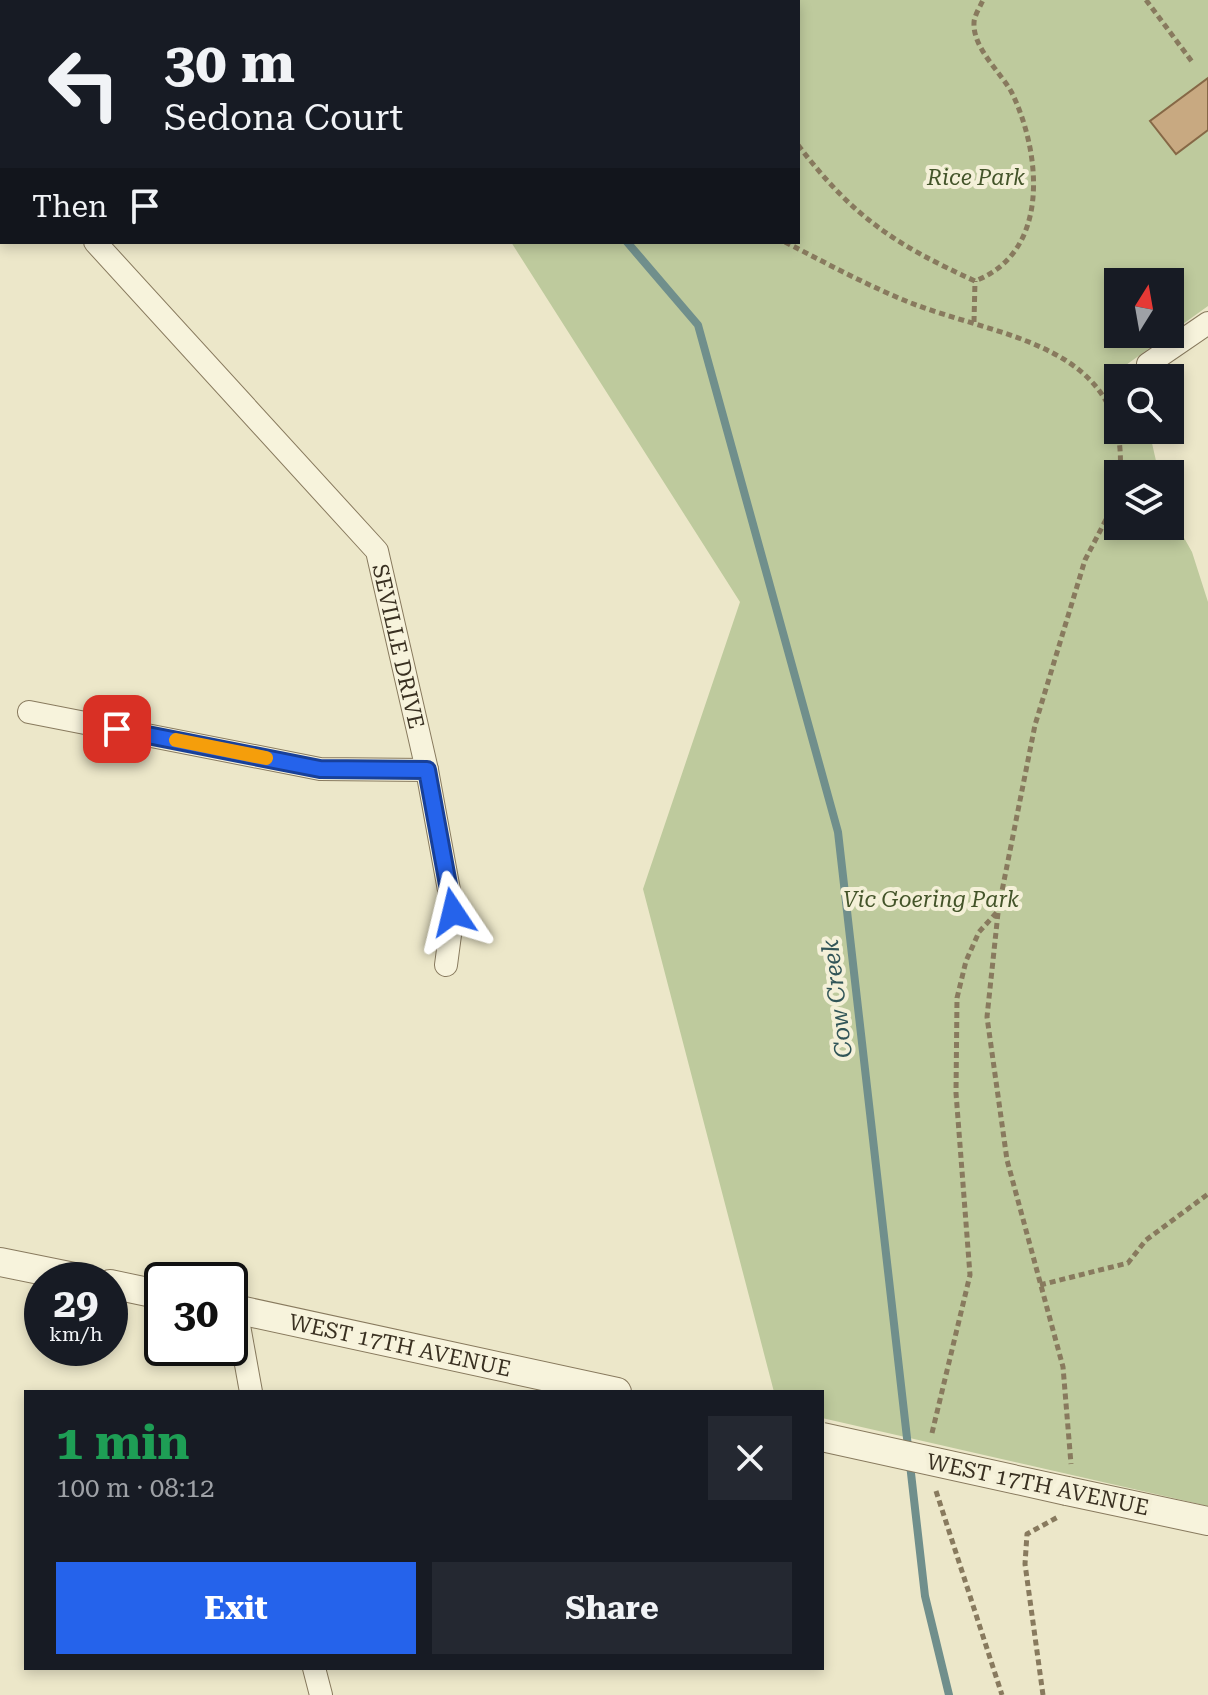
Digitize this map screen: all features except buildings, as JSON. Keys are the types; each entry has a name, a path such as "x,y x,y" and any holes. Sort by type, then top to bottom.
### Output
{"street":[{"name":"SEVILLE DRIVE","path":"97,244 377,551 427,770 453,912 446,965"},
{"path":"1148,364 1208,323"},
{"path":"29,712 320,769 427,770"},
{"path":"0,1262 24,1267"},
{"name":"WEST 17TH AVENUE","path":"248,1312 608,1390"},
{"path":"245,1366 251,1390"},
{"name":"WEST 17TH AVENUE","path":"824,1437 1208,1521"},
{"path":"315,1670 321,1695"}],"path":[{"path":"800,147 847,203 909,250 975,281 995,273 1024,233 1034,203 1036,171 1028,132 1011,90 981,47 974,23 983,0"},
{"path":"1146,0 1193,63"},
{"path":"789,244 910,302 1040,344 1070,363 1094,386 1114,414 1122,446 1121,460"},
{"path":"974,322 975,281"},
{"path":"1043,1695 1025,1564 1027,1534 1057,1520 1067,1491 1073,1454 1063,1367 1007,1160 987,1017 998,911 1039,711 1085,560 1104,523"},
{"path":"933,1441 932,1427 970,1275 956,1093 957,998 966,961 979,932 998,911"},
{"path":"1040,1285 1128,1263 1146,1240 1208,1194"},
{"path":"936,1483 937,1497 1002,1695"}],"green space":[{"name":"Vic Goering Park","path":"800,0 1208,0 1208,306 1184,323 1184,268 1104,268 1104,348 1150,348 1127,364 1104,364 1104,444 1152,444 1156,460 1104,460 1104,540 1184,538 1192,552 1208,602 1208,1506 824,1418 824,1390 773,1390 643,889 740,602 512,244 800,244"}],"waterway":[{"name":"Cow Creek","path":"629,244 698,325 838,832 925,1596 949,1695"}],"slow traffic":[{"path":"176,740 266,758"}],"route":[{"path":"117,729 320,769 427,770 453,912"}],"park label":[{"name":"Rice Park","path":"976,177"}]}
